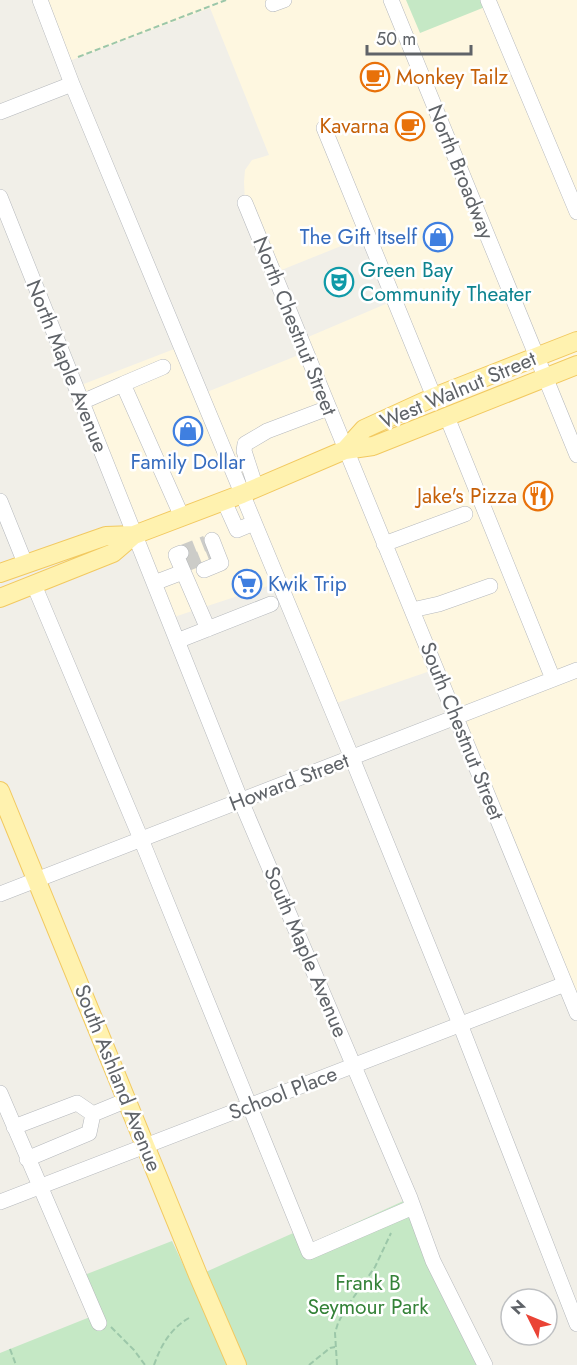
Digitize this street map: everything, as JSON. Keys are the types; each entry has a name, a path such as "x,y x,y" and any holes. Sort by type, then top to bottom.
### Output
{"main road":[{"name":"West Walnut Street","path":"345,450 364,429 434,397 577,341"},
{"name":"West Walnut Street","path":"0,573 106,536 134,535 249,491 345,450 373,446 577,365"},
{"name":"West Walnut Street","path":"0,598 113,553 134,535"},
{"name":"South Ashland Avenue","path":"0,791 202,1285 237,1365"}],"street":[{"path":"40,0 72,84 249,491"},
{"name":"North Broadway","path":"391,0 577,455"},
{"path":"488,0 577,212"},
{"path":"0,112 72,84"},
{"path":"324,128 434,397"},
{"name":"North Maple Avenue","path":"0,197 134,535"},
{"name":"North Chestnut Street","path":"245,203 345,450"},
{"path":"82,402 163,367"},
{"path":"123,384 182,517"},
{"path":"328,408 267,431 245,444 254,523 460,1024 577,1324"},
{"path":"447,417 553,679"},
{"name":"South Chestnut Street","path":"345,450 577,1012"},
{"path":"0,501 25,563"},
{"path":"224,501 237,530"},
{"path":"384,544 465,514"},
{"path":"154,583 187,569 221,563 211,547 237,530 254,523"},
{"name":"South Maple Avenue","path":"134,535 241,801 354,1065 433,1261 485,1365"},
{"path":"187,569 208,629"},
{"path":"34,585 309,1252 413,1207"},
{"path":"412,610 439,604 490,586"},
{"path":"177,641 271,604"},
{"name":"Howard Street","path":"0,894 577,670"},
{"name":"School Place","path":"0,1202 565,984"},
{"path":"0,1094 39,1187 103,1323"},
{"path":"93,1114 127,1100"},
{"path":"14,1127 77,1102 93,1114"},
{"path":"27,1159 89,1132 93,1114"}],"path":[{"path":"64,63 226,0"},
{"path":"337,1365 335,1333 338,1323 379,1262 392,1228"},
{"path":"154,1365 163,1343 175,1328 189,1318"},
{"path":"103,1323 134,1350 145,1365"},
{"path":"309,1365 330,1348 335,1347"},
{"path":"10,1349 16,1365"}],"shaded area":[{"path":"40,0 577,0 577,1013 436,669 331,705 280,582 168,619 76,387 182,346 202,394 306,352 301,340 395,300 366,236 274,273 245,203 244,182 245,170 252,160 269,155 210,8 64,63"}],"green space":[{"path":"406,0 482,0 485,7 420,33"},
{"name":"Frank B Seymour Park","path":"410,1198 478,1365 0,1365 0,1353 90,1317 74,1279 172,1241 190,1279 300,1230 307,1245"}],"tunnel":[{"path":"181,553 206,543"},
{"path":"186,564 211,554"}],"place":[{"name":"Monkey Tailz","path":"375,77"},
{"name":"Kavarna","path":"410,126"},
{"name":"The Gift Itself","path":"438,237"},
{"name":"Green Bay Community Theater","path":"339,282"},
{"name":"Family Dollar","path":"188,431"},
{"name":"Jake's Pizza","path":"538,496"},
{"name":"Kwik Trip","path":"247,584"}]}
